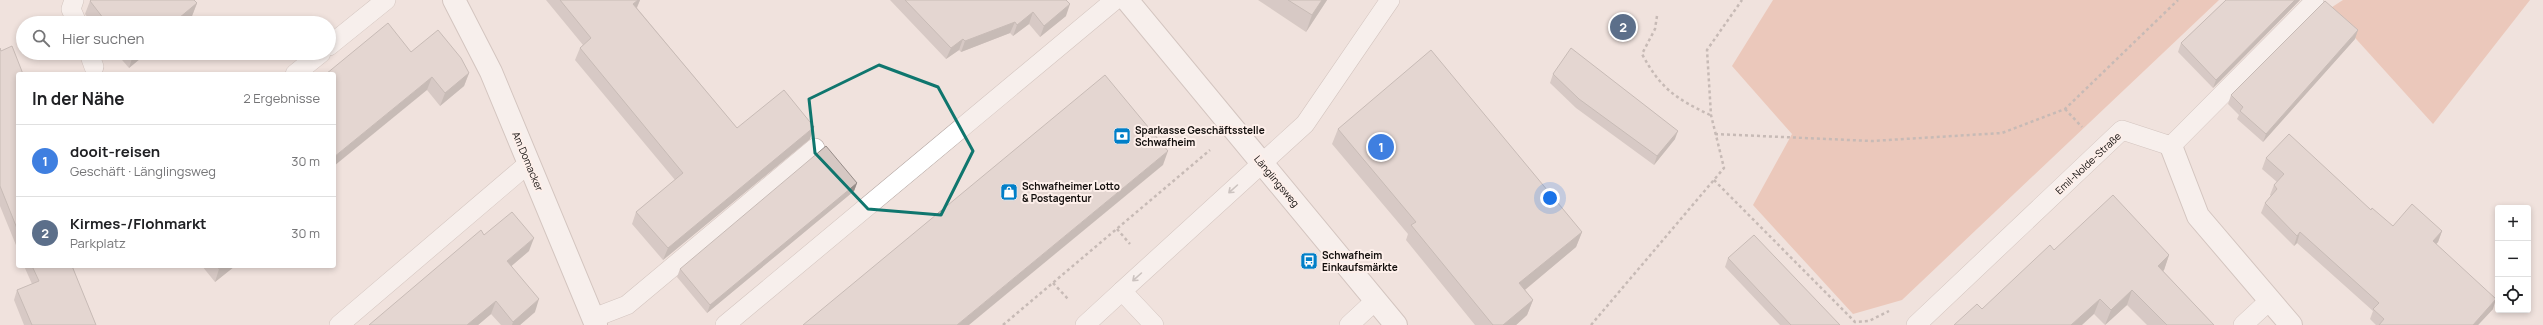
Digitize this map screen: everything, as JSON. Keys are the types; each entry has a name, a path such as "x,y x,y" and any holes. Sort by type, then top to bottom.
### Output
{"street":[{"name":"Am Domacker","path":"454,0 491,72 595,321"},
{"name":"Länglingsweg","path":"1127,0 1396,325"},
{"path":"2171,146 2198,216 2291,325"}],"lane":[{"path":"74,0 71,9 74,16"},
{"path":"336,40 386,0"},
{"path":"725,325 1115,0"},
{"path":"1084,325 1305,124 1390,0"},
{"path":"2171,146 2314,2"},
{"path":"297,72 312,60"},
{"name":"Emil-Nolde-Straße","path":"1917,324 2122,130 2171,146"},
{"path":"595,321 627,305 815,148"},
{"path":"339,325 529,163"},
{"path":"1122,291 1154,325"},
{"path":"2243,325 2269,300"},
{"path":"1349,325 1375,301"}],"path":[{"path":"1591,325 1724,168 1711,115 1707,50 1742,0"},
{"path":"1715,134 1872,141 2002,133 2065,108 2178,0"},
{"path":"1657,16 1655,29 1642,54 1654,75 1677,99 1711,115"},
{"path":"1003,325 1234,130"},
{"path":"1714,180 1855,322 1869,321 1901,305 1917,324"}],"highlighted area":[{"path":"879,65 938,87 973,151 941,215 868,209 815,153 809,99"}],"shaded area":[{"path":"1773,0 2219,0 1902,300 1853,314 1753,205 1792,134 1732,66"},
{"path":"2343,0 2530,0 2433,124 2329,9"}],"building":[{"path":"194,0 197,3 181,16 102,16 90,1"},
{"path":"560,0 638,0 633,4 737,128 784,90 814,127 668,248 636,212 683,173 580,48 591,38"},
{"path":"905,0 1066,0 1070,4 1044,26 1033,12 1017,25 1015,22 965,41 963,39 951,48"},
{"path":"1288,0 1322,0 1312,15"},
{"path":"2226,0 2295,0 2216,80 2181,43"},
{"path":"2325,1 2358,30 2266,134 2240,111 2243,107 2231,95"},
{"path":"388,23 411,52 438,30 461,58 469,73 445,93 432,77 336,155 336,72 328,72"},
{"path":"12,46 16,60 18,60 22,72 16,72 16,226 0,186 0,48 1,51"},
{"path":"1571,48 1678,131 1657,156 1579,99 1553,74"},
{"path":"1431,50 1582,232 1519,283 1533,300 1503,325 1493,325 1411,225 1416,222 1338,129"},
{"path":"1105,75 1168,151 957,325 803,325"},
{"path":"2289,134 2371,210 2372,208 2393,226 2412,204 2442,231 2433,241 2495,298 2495,300 2473,325 2379,325 2384,319 2373,309 2379,303 2300,232 2297,236 2265,203 2277,189 2274,185 2284,174 2266,158"},
{"path":"826,146 857,183 710,305 680,269"},
{"path":"2113,195 2169,255 2158,266 2214,325 2167,325 2132,290 2111,310 2100,299 2071,325 1954,325 1977,304 1982,309 2050,245 2054,250"},
{"path":"512,212 534,238 507,261 539,299 513,322 496,301 467,325 369,325 481,230 484,235"},
{"path":"1754,235 1840,325 1791,325 1728,258"},
{"path":"33,268 73,268 96,325 32,325 17,290 39,281"}],"place":[{"name":"Kirmes-/Flohmarkt","path":"1623,27"},
{"name":"Sparkasse Geschäftsstelle Schwafheim","path":"1122,136"},
{"name":"dooit-reisen","path":"1381,147"},
{"name":"Schwafheimer Lotto & Postagentur","path":"1009,192"},
{"name":"Schwafheim Einkaufsmärkte","path":"1309,261"}]}
